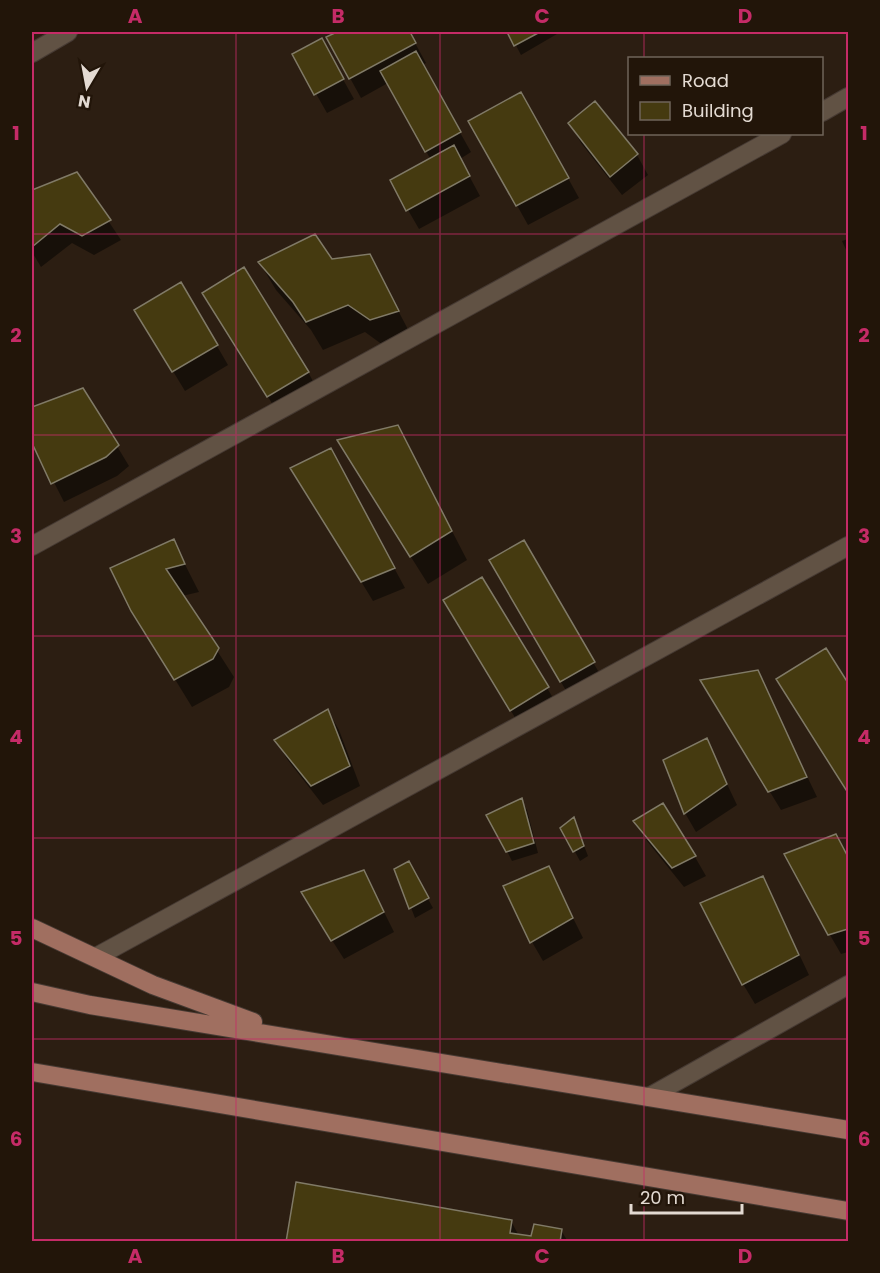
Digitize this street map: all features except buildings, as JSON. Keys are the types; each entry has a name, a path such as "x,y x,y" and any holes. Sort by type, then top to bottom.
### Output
{"main road":[{"path":"32,928 153,985 246,1021 339,1044"},
{"path":"32,992 90,1005 339,1044 849,1130"},
{"path":"32,1072 849,1210"}],"street":[{"path":"32,53 68,32"},
{"path":"823,111 849,97"},
{"path":"32,546 780,135"},
{"path":"96,957 849,546"},
{"path":"649,1096 849,985"}]}
